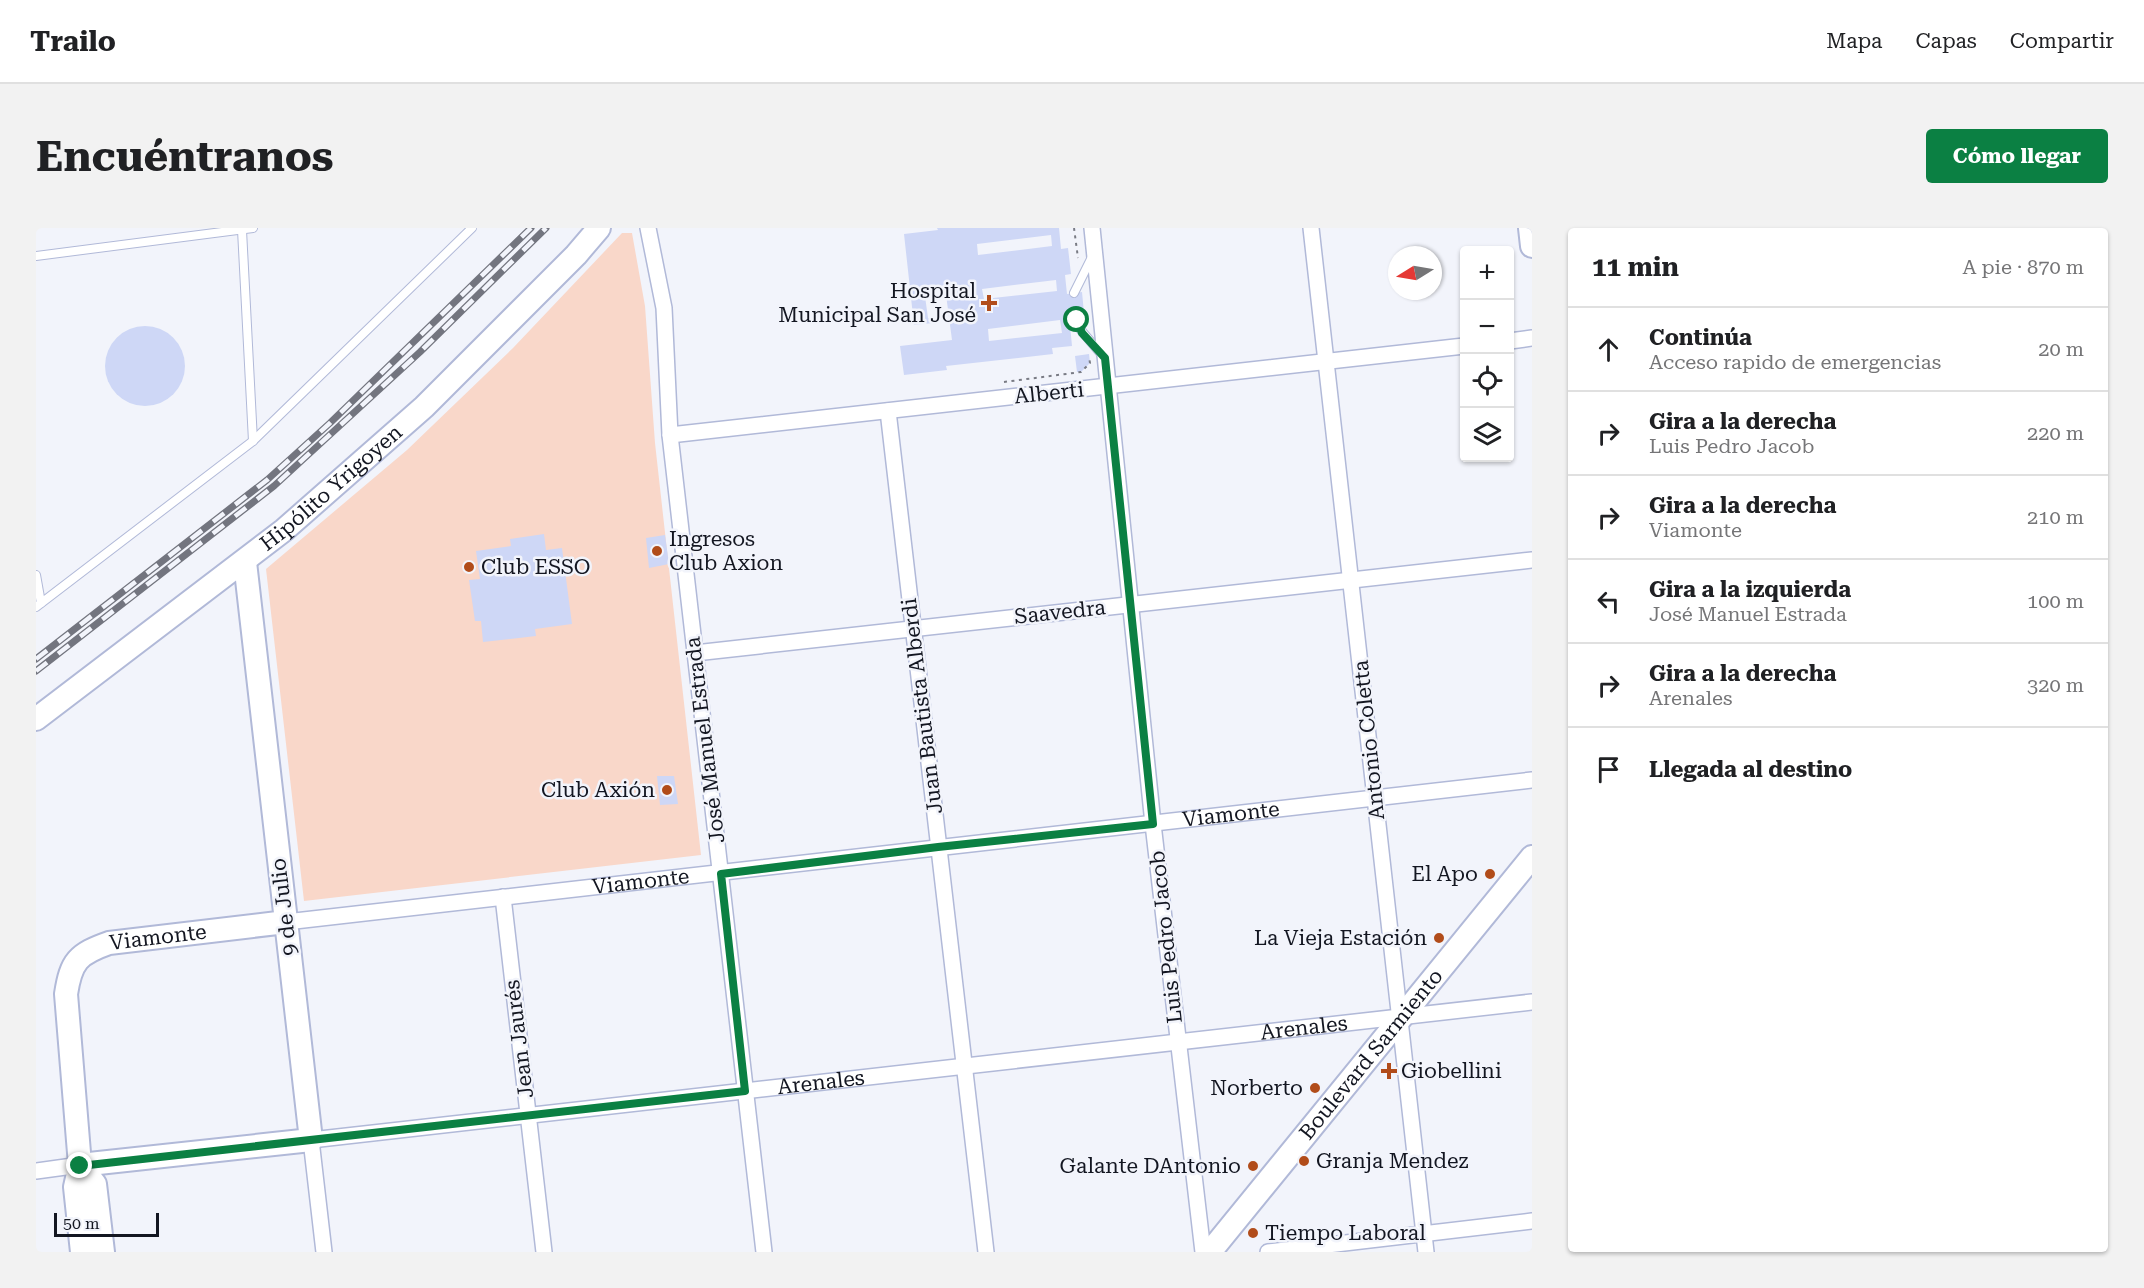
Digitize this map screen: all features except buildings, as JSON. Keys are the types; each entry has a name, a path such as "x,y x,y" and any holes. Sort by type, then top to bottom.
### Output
{"street":[{"name":"Hipólito Yrigoyen","path":"36,719 245,562 284,530 424,407 576,255 599,228"},
{"name":"José Manuel Estrada","path":"648,228 664,308 670,435 764,1252"},
{"name":"Luis Pedro Jacob","path":"1092,228 1153,824 1203,1252"},
{"name":"Antonio Coletta","path":"1311,228 1426,1252"},
{"path":"1530,228 1532,246"},
{"path":"1514,340 1532,338"},
{"name":"Alberti","path":"670,435 1460,346"},
{"name":"Juan Bautista Alberdi","path":"888,411 986,1252"},
{"name":"Saavedra","path":"695,653 1532,560"},
{"name":"9 de Julio","path":"245,562 324,1252"},
{"name":"Viamonte","path":"80,1166 66,994 69,972 77,959 88,950 109,943 1532,780"},
{"name":"Boulevard Sarmiento","path":"1210,1252 1532,857"},
{"name":"Jean Jaurés","path":"503,897 544,1252"},
{"name":"Arenales","path":"36,1171 1532,1002"},
{"path":"80,1166 75,1187 82,1252"},
{"path":"80,1166 95,1184 102,1252"},
{"path":"1268,1252 1532,1221"}],"lane":[{"path":"36,256 253,228"},
{"path":"38,605 253,441 472,228"},
{"path":"242,230 253,441"},
{"path":"1074,293 1094,252"},
{"path":"1076,315 1080,329 1105,358"},
{"path":"36,575 38,605"}],"path":[{"path":"1074,228 1080,278"},
{"path":"997,382 1082,372 1090,363 1087,337"}],"shaded area":[{"name":"Club ESSO","path":"622,233 632,233 645,306 655,443 701,855 304,901 266,569 407,450 513,348"}],"railway":[{"path":"36,659 267,480 330,423 531,228"},
{"path":"36,671 274,486 420,352 546,228"}],"place":[{"name":"Hospital Municipal San José","path":"989,303"},
{"name":"Ingresos Club Axion","path":"657,551"},
{"name":"Club ESSO","path":"469,567"},
{"name":"Club Axión","path":"667,790"},
{"name":"El Apo","path":"1490,874"},
{"name":"La Vieja Estación","path":"1439,938"},
{"name":"Giobellini","path":"1389,1071"},
{"name":"Norberto","path":"1315,1088"},
{"name":"Granja Mendez","path":"1304,1161"},
{"name":"Galante DAntonio","path":"1253,1166"},
{"name":"Tiempo Laboral","path":"1253,1233"}],"route":[{"path":"80,1166 745,1091 721,874 938,847 1153,824 1105,358 1082,333 1077,320"}]}
